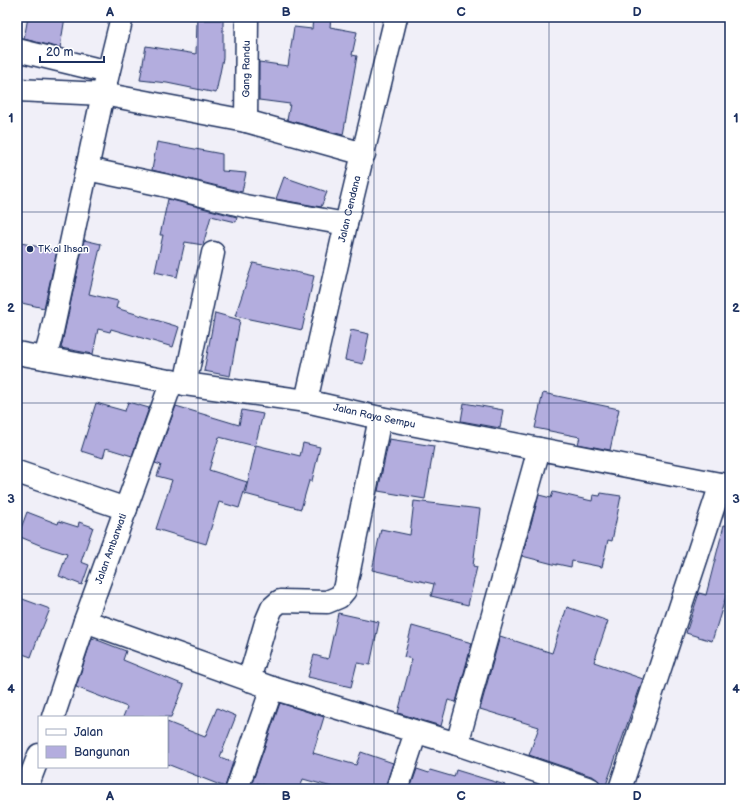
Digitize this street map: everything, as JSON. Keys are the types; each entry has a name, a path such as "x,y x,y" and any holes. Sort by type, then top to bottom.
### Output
{"street":[{"path":"45,358 88,169 103,94 122,17"},
{"name":"Gang Randu","path":"246,121 247,17"},
{"name":"Jalan Cendana","path":"306,401 346,224 396,17"},
{"path":"17,50 108,72"},
{"path":"17,90 103,94 246,121 364,154"},
{"path":"88,169 163,185 245,206 346,224"},
{"name":"Jalan Ambarwati","path":"53,716 85,621 126,509 178,383 213,253"},
{"name":"Jalan Raya Sempu","path":"17,353 178,383 306,401 380,418 725,485"},
{"path":"249,680 266,622 272,608 280,601 327,602 339,598 345,590 380,418"},
{"path":"457,744 539,449"},
{"path":"17,472 126,509"},
{"path":"620,789 725,485"},
{"path":"85,621 272,688 457,744 590,789"},
{"path":"237,789 272,688"},
{"path":"397,789 416,732"},
{"path":"26,789 38,758"}],"building":[{"path":"28,17 65,17 60,48 24,39"},
{"path":"313,17 331,17 330,27 357,32 352,55 357,56 343,135 287,120 290,104 259,100 259,62 288,66 294,27 312,29"},
{"path":"197,20 223,20 223,58 216,93 167,83 140,80 146,46 196,54"},
{"path":"157,142 222,154 222,171 246,173 242,192 152,170"},
{"path":"284,177 327,192 321,207 276,199"},
{"path":"168,199 237,217 236,222 211,216 203,245 185,242 177,277 155,272 163,235 160,235"},
{"path":"84,240 101,244 89,294 118,301 116,308 179,327 173,347 111,329 110,332 98,329 93,354 61,348"},
{"path":"17,242 57,251 44,308 17,302"},
{"path":"253,263 314,276 302,330 235,316"},
{"path":"215,313 240,320 230,376 204,371"},
{"path":"351,330 369,334 363,364 345,360"},
{"path":"543,393 619,409 610,450 578,444 580,437 535,428"},
{"path":"128,402 149,408 132,456 106,448 103,458 81,451 96,403 125,411"},
{"path":"464,403 503,410 500,428 461,421"},
{"path":"176,406 239,425 242,410 263,414 255,446 219,437 209,470 247,482 239,508 219,502 206,544 156,529 172,480 157,476 161,465 155,463"},
{"path":"389,439 434,446 425,499 378,491"},
{"path":"303,443 320,447 312,481 309,481 301,509 245,494 256,445 300,456"},
{"path":"553,492 592,501 593,495 600,496 601,493 621,496 612,541 608,540 602,567 572,561 571,567 522,556 539,495 551,498"},
{"path":"414,501 480,509 473,566 477,567 468,605 431,596 434,584 372,570 381,529 410,535"},
{"path":"27,512 58,524 59,521 78,527 79,522 93,527 81,562 89,565 82,585 59,576 67,554 18,536"},
{"path":"724,525 730,526 730,597 726,596 712,641 686,633 699,593 706,595"},
{"path":"17,597 50,609 31,657 17,652"},
{"path":"567,607 608,621 594,662 643,679 606,785 594,777 529,755 539,727 480,709 500,636 552,653"},
{"path":"338,613 379,622 370,665 357,663 351,687 308,677 314,655 328,659"},
{"path":"412,626 472,643 456,702 448,700 441,726 398,713 412,659 404,657"},
{"path":"92,638 126,651 123,660 184,685 171,717 123,716 127,707 76,687"},
{"path":"280,703 324,717 313,753 356,765 361,752 393,763 385,789 339,789 303,779 300,789 278,789 257,783 255,789 250,789"},
{"path":"217,708 236,716 220,757 233,762 225,787 168,764 168,722 205,737"},
{"path":"417,769 429,773 430,770 454,777 456,770 505,785 504,789 410,789"}],"place":[{"name":"TK al Ihsan","path":"30,249"}]}
